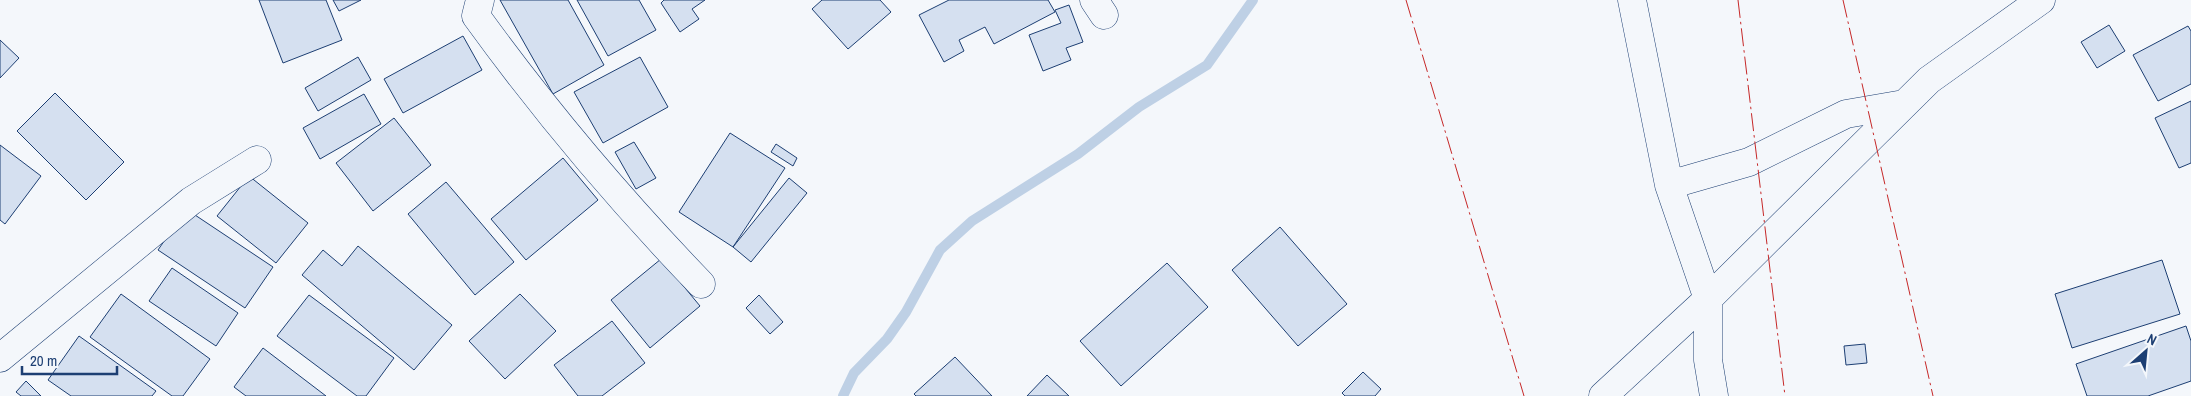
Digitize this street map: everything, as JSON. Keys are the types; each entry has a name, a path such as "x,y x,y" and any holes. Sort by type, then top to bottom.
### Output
{"street":[{"path":"480,0 476,16 521,78 650,230 701,284"},
{"path":"1632,0 1669,185 1708,300 1708,360 1714,396"},
{"path":"1603,396 1708,300 1929,80 2041,0"},
{"path":"1669,185 1749,162 1846,114 1904,104"},
{"path":"0,358 191,201 257,160"}],"building":[{"path":"259,0 326,0 342,40 283,63"},
{"path":"333,0 361,0 339,11"},
{"path":"500,0 568,0 604,65 553,94"},
{"path":"577,0 639,0 656,30 608,56"},
{"path":"664,0 705,0 692,9 699,19 680,32 661,3"},
{"path":"822,0 880,0 891,12 848,49 812,9"},
{"path":"949,0 1048,0 1055,12 994,44 985,27 959,40 964,51 944,62 919,15"},
{"path":"1069,5 1083,42 1066,48 1071,60 1043,71 1029,35 1061,23 1055,10"},
{"path":"2109,25 2125,51 2097,68 2081,42"},
{"path":"2188,26 2191,31 2191,84 2158,101 2133,55"},
{"path":"463,36 482,70 403,113 384,79"},
{"path":"0,40 19,58 0,78"},
{"path":"358,57 371,80 318,111 305,88"},
{"path":"640,57 668,107 603,143 574,92"},
{"path":"55,93 124,162 86,200 17,131"},
{"path":"364,94 381,124 320,159 303,128"},
{"path":"2191,101 2191,163 2179,168 2155,118"},
{"path":"394,118 431,165 373,211 336,163"},
{"path":"730,133 785,168 733,247 679,212"},
{"path":"634,142 656,178 636,189 615,152"},
{"path":"776,144 797,158 793,166 771,152"},
{"path":"0,145 41,176 5,224 0,220"},
{"path":"563,158 598,200 526,260 491,219"},
{"path":"249,176 308,223 276,263 217,216"},
{"path":"789,178 807,193 751,262 733,247"},
{"path":"446,182 514,262 475,295 408,214"},
{"path":"186,209 273,267 245,308 158,250"},
{"path":"1280,227 1347,304 1298,346 1232,270"},
{"path":"358,246 452,325 414,370 302,275 323,250 342,266"},
{"path":"661,259 700,306 650,348 611,300"},
{"path":"2162,260 2180,314 2072,348 2055,294"},
{"path":"1167,263 1208,307 1121,386 1080,341"},
{"path":"172,268 238,313 216,346 149,301"},
{"path":"121,294 210,359 183,396 172,396 90,337"},
{"path":"520,294 556,331 505,379 469,341"},
{"path":"309,295 394,358 366,396 357,396 277,336"},
{"path":"759,295 783,322 770,334 746,308"},
{"path":"612,321 645,363 602,396 578,396 554,365"},
{"path":"2186,326 2191,341 2191,381 2148,396 2087,396 2076,364"},
{"path":"79,336 156,391 152,396 71,396 48,380"},
{"path":"1865,344 1867,363 1846,365 1844,346"},
{"path":"263,348 326,396 246,396 234,387"},
{"path":"955,357 992,396 916,396 914,394"},
{"path":"1363,372 1381,389 1375,396 1345,396 1342,393"},
{"path":"1047,375 1069,396 1027,396"},
{"path":"26,381 41,396 21,396 16,392"}],"waterway":[{"path":"843,396 854,373 887,339 906,312 940,250 972,221 1078,154 1139,107 1207,65 1253,0"}],"power":[{"path":"1406,0 1524,396"},
{"path":"1738,0 1785,396"},
{"path":"1843,0 1933,396"}]}
